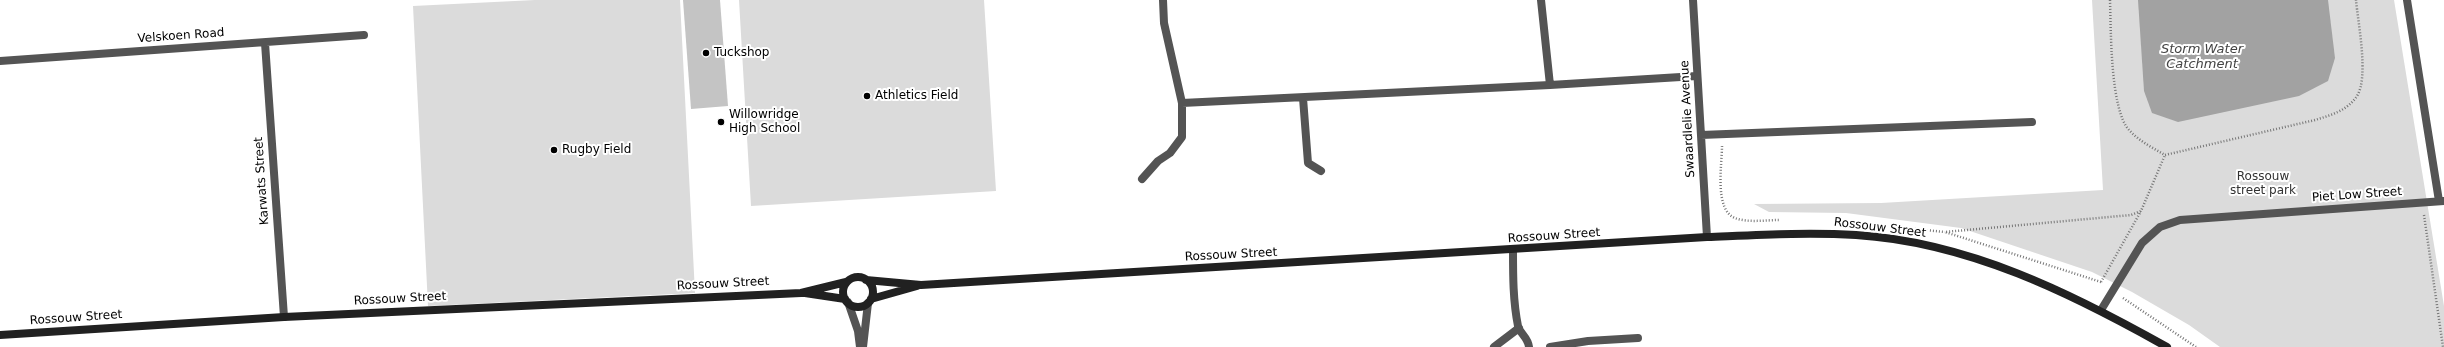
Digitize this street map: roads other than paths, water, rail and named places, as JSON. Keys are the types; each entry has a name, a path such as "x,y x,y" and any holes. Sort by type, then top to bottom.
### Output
{"main road":[{"name":"Rossouw Street","path":"866,280 921,285 1707,237 1813,234 1857,235 1904,241 1946,250 1999,266 2101,310 2167,347"},
{"path":"858,277 866,280 872,286 869,301 860,306 846,301 843,290 846,282 858,277"},
{"name":"Rossouw Street","path":"0,335 284,317 801,293 846,282"},
{"name":"Rossouw Street","path":"869,301 921,285"},
{"name":"Rossouw Street","path":"801,293 846,301"}],"street":[{"path":"1142,179 1158,161 1170,153 1182,137 1182,103 1164,23 1163,0"},
{"path":"1541,0 1550,85"},
{"name":"Swaardlelie Avenue","path":"1693,0 1707,237"},
{"path":"2406,0 2442,201"},
{"name":"Velskoen Road","path":"0,61 364,35"},
{"name":"Karwats Street","path":"265,43 284,317"},
{"path":"1182,103 1550,85 1697,76"},
{"path":"1302,98 1308,163 1321,171"},
{"path":"1701,135 2032,122"},
{"name":"Piet Low Street","path":"2101,310 2142,243 2160,228 2180,220 2442,201"},
{"path":"1513,250 1514,295 1519,328 1528,339 1529,347"},
{"path":"846,301 858,331 862,347"},
{"path":"862,347 869,301"},
{"path":"1494,347 1519,328"},
{"path":"1550,347 1588,341 1638,338"}],"water":[{"name":"Storm Water Catchment","path":"2138,0 2328,0 2335,58 2328,81 2299,96 2178,122 2152,113 2144,91"}],"place":[{"name":"Tuckshop","path":"706,53"},
{"name":"Athletics Field","path":"867,96"},
{"name":"Willowridge High School","path":"721,122"},
{"name":"Rugby Field","path":"554,150"}],"park label":[{"name":"Rossouw street park","path":"2263,184"}]}
